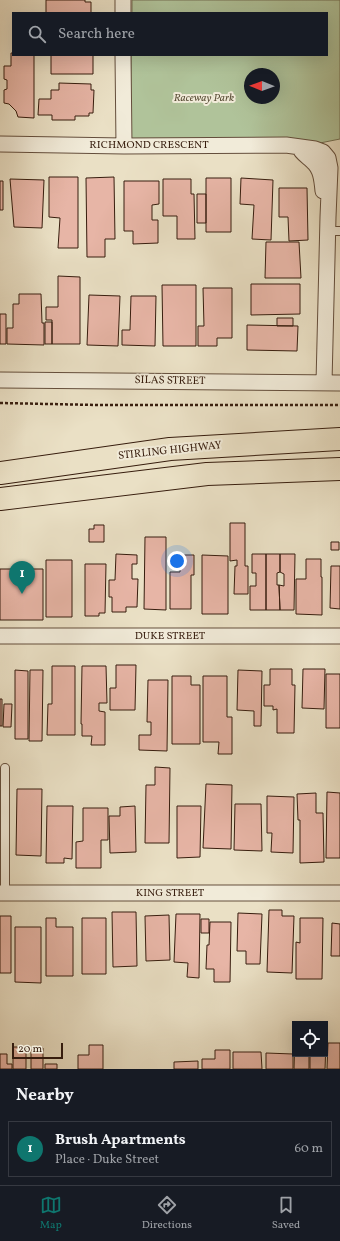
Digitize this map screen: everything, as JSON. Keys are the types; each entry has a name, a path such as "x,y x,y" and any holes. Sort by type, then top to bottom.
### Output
{"highway":[{"name":"STIRLING HIGHWAY","path":"0,473 170,449 340,439"},
{"path":"0,498 207,474 340,469"}],"street":[{"path":"123,0 123,12"},
{"path":"123,56 124,146"},
{"name":"RICHMOND CRESCENT","path":"0,144 124,146 286,145 315,149 334,157"},
{"path":"299,147 300,150 314,162 319,170 322,183 324,211 332,226"},
{"path":"324,383 332,226 329,209 330,168 334,157"},
{"name":"SILAS STREET","path":"0,380 340,383"},
{"name":"DUKE STREET","path":"0,636 340,636"},
{"name":"KING STREET","path":"3,893 340,893"}],"lane":[{"path":"3,893 5,768"}],"path":[{"path":"0,403 340,404"}],"green space":[{"name":"Raceway Park","path":"132,0 340,0 340,139 320,143 130,141 131,56 328,56 328,12 132,12"}],"building":[{"path":"46,0 85,0 85,2 91,2 91,12 46,12"},
{"path":"11,53 12,56 34,56 34,118 18,117 16,111 9,104 4,103 4,90 7,89 7,80 4,79 4,66 11,66"},
{"path":"51,56 93,56 93,74 51,74"},
{"path":"59,83 91,84 91,90 94,90 93,113 89,113 89,116 75,116 75,120 52,120 52,115 38,115 39,99 51,99 51,90 59,90"},
{"path":"49,177 78,177 78,248 58,248 60,218 49,217"},
{"path":"114,177 115,239 105,239 105,257 87,257 86,178"},
{"path":"206,178 231,178 231,232 206,232"},
{"path":"241,178 273,180 271,240 252,239 254,205 240,204"},
{"path":"10,179 44,180 42,228 14,227"},
{"path":"163,179 191,179 191,194 194,194 195,239 177,239 177,216 163,216"},
{"path":"0,181 3,181 3,210 0,210"},
{"path":"124,181 159,181 159,204 152,205 152,220 158,220 158,243 133,244 133,231 124,231"},
{"path":"279,188 307,188 308,240 289,241 288,217 279,217"},
{"path":"197,194 206,194 206,223 197,223"},
{"path":"266,242 299,242 301,278 265,278"},
{"path":"58,276 80,277 80,344 52,344 52,320 46,320 46,307 58,307"},
{"path":"251,284 300,284 300,314 251,315"},
{"path":"162,285 196,285 196,346 163,346"},
{"path":"203,288 232,288 232,338 217,338 217,346 198,346 198,326 204,326"},
{"path":"19,294 41,294 42,323 44,323 44,345 7,344 7,328 13,328 13,304 19,304"},
{"path":"89,295 120,296 118,346 87,345"},
{"path":"131,296 156,296 155,346 122,345 122,330 130,330"},
{"path":"0,314 6,314 6,344 0,344"},
{"path":"277,318 293,318 293,326 277,326"},
{"path":"45,322 52,322 52,344 45,344"},
{"path":"247,325 298,326 297,351 247,350"},
{"path":"230,523 245,523 245,566 248,566 248,594 234,594 235,566 237,566 237,560 230,561"},
{"path":"94,525 104,525 104,542 89,542 89,529 94,529"},
{"path":"145,537 166,537 166,610 144,609"},
{"path":"331,542 339,542 339,550 331,550"},
{"path":"116,554 137,555 137,564 132,564 132,579 138,579 137,607 126,607 126,612 112,612 112,597 109,597 109,580 115,580"},
{"path":"252,554 266,554 266,610 250,610 250,586 256,586 256,573 252,573"},
{"path":"266,554 280,554 280,572 277,573 277,585 279,585 280,610 266,610"},
{"path":"280,554 295,554 294,610 280,610 279,585 284,586 284,574 280,572"},
{"path":"180,555 194,555 194,575 191,575 191,609 170,609 170,572 180,572"},
{"path":"202,555 228,556 228,614 202,614"},
{"path":"306,559 321,559 322,615 296,614 296,579 306,579"},
{"path":"46,560 72,560 72,617 46,617"},
{"path":"85,564 106,564 105,613 99,613 99,616 85,616"},
{"path":"331,566 340,566 340,609 330,608"},
{"path":"0,569 43,569 43,620 0,620"},
{"path":"116,665 136,665 135,710 110,710 110,688 116,688"},
{"path":"52,666 75,666 75,735 47,735 48,704 52,704"},
{"path":"82,666 106,666 107,703 99,703 99,711 105,712 105,745 91,745 92,736 82,736"},
{"path":"270,669 292,669 292,685 295,685 294,733 277,733 277,709 273,710 273,706 264,706 264,685 270,685"},
{"path":"303,669 325,669 324,709 302,708"},
{"path":"15,670 28,671 28,739 15,739"},
{"path":"30,670 43,670 42,741 29,741"},
{"path":"238,670 262,671 261,726 254,726 254,711 237,710"},
{"path":"326,674 340,674 340,728 326,728"},
{"path":"172,676 191,676 191,685 200,685 200,744 172,744"},
{"path":"203,676 227,676 227,717 232,717 232,754 218,754 219,742 203,742"},
{"path":"148,680 168,680 167,751 139,750 139,735 151,735 151,722 147,722"},
{"path":"0,699 2,699 2,726 0,726"},
{"path":"4,704 12,704 11,727 3,727"},
{"path":"155,767 170,768 169,843 145,843 146,785 155,785"},
{"path":"206,784 232,785 231,849 203,848"},
{"path":"17,789 42,789 41,856 16,855"},
{"path":"327,792 340,793 340,858 326,858"},
{"path":"316,793 316,813 323,813 324,862 300,863 300,820 298,820 297,794"},
{"path":"267,796 294,797 293,853 271,852 272,833 267,833"},
{"path":"235,804 261,804 262,851 234,850"},
{"path":"47,806 73,806 72,859 64,858 64,863 46,863"},
{"path":"135,806 136,852 110,853 109,816 120,816 120,807"},
{"path":"177,806 201,806 200,857 177,858"},
{"path":"83,808 108,808 108,840 101,840 101,868 76,868 76,842 83,841"},
{"path":"269,910 282,910 282,916 294,916 292,973 267,972"},
{"path":"112,912 136,912 137,966 113,967"},
{"path":"238,913 262,914 260,964 246,964 246,951 237,951"},
{"path":"176,914 200,914 199,978 187,977 188,963 174,962"},
{"path":"169,915 170,960 146,961 145,916"},
{"path":"0,916 11,916 11,973 0,973"},
{"path":"46,918 56,918 56,927 73,927 73,976 46,976"},
{"path":"82,918 106,918 106,974 82,974"},
{"path":"300,918 323,918 322,979 296,979 296,942 300,943"},
{"path":"201,919 209,919 209,933 201,933"},
{"path":"210,922 231,922 230,982 214,982 214,969 206,969"},
{"path":"332,923 340,924 340,956 331,956"},
{"path":"15,927 41,927 41,983 15,982"},
{"path":"328,1043 340,1043 340,1069 327,1069"},
{"path":"89,1045 103,1045 103,1069 78,1069 78,1055 89,1055"},
{"path":"13,1047 26,1047 26,1069 13,1069"},
{"path":"31,1048 43,1048 43,1069 31,1069"},
{"path":"215,1050 230,1050 230,1069 202,1069 202,1059 215,1059"},
{"path":"233,1052 261,1052 262,1069 233,1069"},
{"path":"266,1053 292,1054 293,1069 266,1069"},
{"path":"0,1054 7,1054 7,1064 12,1064 12,1069 0,1069"},
{"path":"294,1057 309,1057 309,1069 294,1069"},
{"path":"310,1057 325,1057 325,1069 310,1069"},
{"path":"198,1061 198,1069 174,1069 174,1062"},
{"path":"45,1064 57,1064 57,1069 45,1069"}],"place":[{"name":"Brush Apartments","path":"22,594"}]}
